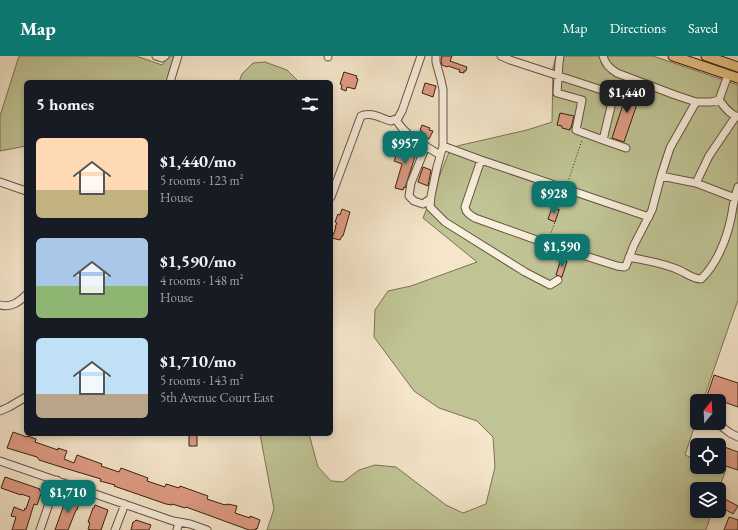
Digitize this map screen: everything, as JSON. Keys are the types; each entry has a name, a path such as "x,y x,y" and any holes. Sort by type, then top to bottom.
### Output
{"main road":[{"path":"673,56 738,78"},
{"path":"706,56 738,67"}],"street":[{"path":"156,56 162,58 165,56"},
{"path":"171,80 178,56"},
{"path":"333,191 361,116 369,114 389,121 396,120 398,118 402,111 421,56"},
{"path":"436,56 436,62 443,90 443,146 430,199 430,207 445,222 524,272 550,285 558,280"},
{"path":"500,56 614,94 603,140"},
{"path":"560,56 557,92 582,100 576,130 626,148"},
{"path":"603,56 607,65 617,74 674,96 696,102 711,102 719,100"},
{"path":"719,100 728,74"},
{"path":"696,183 706,160 737,117 728,111 719,100"},
{"path":"481,160 466,203 466,210 468,214 475,218 548,244 620,266 626,266 634,245 650,217 672,143 696,102"},
{"path":"396,120 411,137 440,155"},
{"path":"426,146 411,183 409,196 423,204 430,199"},
{"path":"443,146 650,217"},
{"path":"661,176 696,183 735,198"},
{"path":"0,182 24,190"},
{"path":"629,257 663,264 675,268 694,278 701,279 719,254 724,243 738,187"},
{"path":"0,305 9,306 24,297"},
{"path":"0,411 24,398"},
{"path":"726,430 738,437"},
{"path":"0,461 173,521 190,524 207,530"},
{"path":"40,530 57,480"},
{"path":"115,530 125,504"},
{"path":"177,530 179,522"}],"path":[{"path":"559,210 585,134"},
{"path":"548,244 555,222"}],"green space":[{"path":"19,56 136,56 162,65 169,56 175,56 168,80 24,80 24,146 0,151 0,116"},
{"path":"556,56 653,56 738,85 738,300 705,394 690,394 690,430 693,430 685,455 690,457 690,474 724,474 721,482 690,482 690,518 710,518 706,530 267,530 274,509 260,436 310,436 318,467 331,481 343,482 359,470 375,465 396,467 446,505 463,513 486,504 495,467 493,437 477,421 439,408 414,391 374,337 375,310 388,291 411,286 477,262 423,218 449,152 457,146 527,130 552,122 553,68"},
{"path":"265,62 287,70 297,80 240,80 242,74 253,63"}],"building":[{"path":"442,56 452,56 450,61 467,67 466,71 464,71 464,73 459,72 460,70 442,65"},
{"path":"344,72 357,76 356,78 358,79 355,89 347,87 346,91 341,89 342,85 340,84"},
{"path":"425,83 436,86 433,97 422,93"},
{"path":"629,86 641,91 639,102 638,101 624,142 612,138"},
{"path":"560,113 574,116 570,130 557,125"},
{"path":"422,125 433,131 429,139 421,136 422,131 420,130"},
{"path":"409,143 418,147 405,188 404,187 403,190 395,188 402,164 394,161 399,149 406,152"},
{"path":"423,167 431,170 428,186 418,182"},
{"path":"552,208 559,210 555,222 548,219"},
{"path":"342,209 350,212 343,236 340,240 333,238 333,235 337,223 335,222 338,214 340,215"},
{"path":"561,259 567,261 562,277 556,275"},
{"path":"714,375 738,383 738,407 726,403 726,394 708,394"},
{"path":"13,432 27,437 28,436 36,439 35,442 58,450 58,448 67,451 64,459 74,463 77,455 119,472 121,468 148,478 147,481 165,487 166,484 179,488 180,486 208,496 207,499 225,505 228,504 237,506 235,513 260,520 256,530 249,530 186,507 166,504 100,481 101,479 39,460 37,457 7,448"},
{"path":"189,436 197,436 197,446 189,446"},
{"path":"726,448 738,452 738,470 726,466"},
{"path":"5,477 42,491 37,505 34,504 26,530 12,530 16,517 11,516 14,507 24,511 25,508 26,509 30,497 1,488"},
{"path":"67,496 80,500 77,510 68,530 55,530"},
{"path":"726,500 738,506 733,514 726,510"},
{"path":"95,505 108,510 101,530 88,529 90,523 88,522"},
{"path":"729,517 738,520 738,530 724,530"},
{"path":"136,520 151,525 149,530 131,530 133,522"}]}
